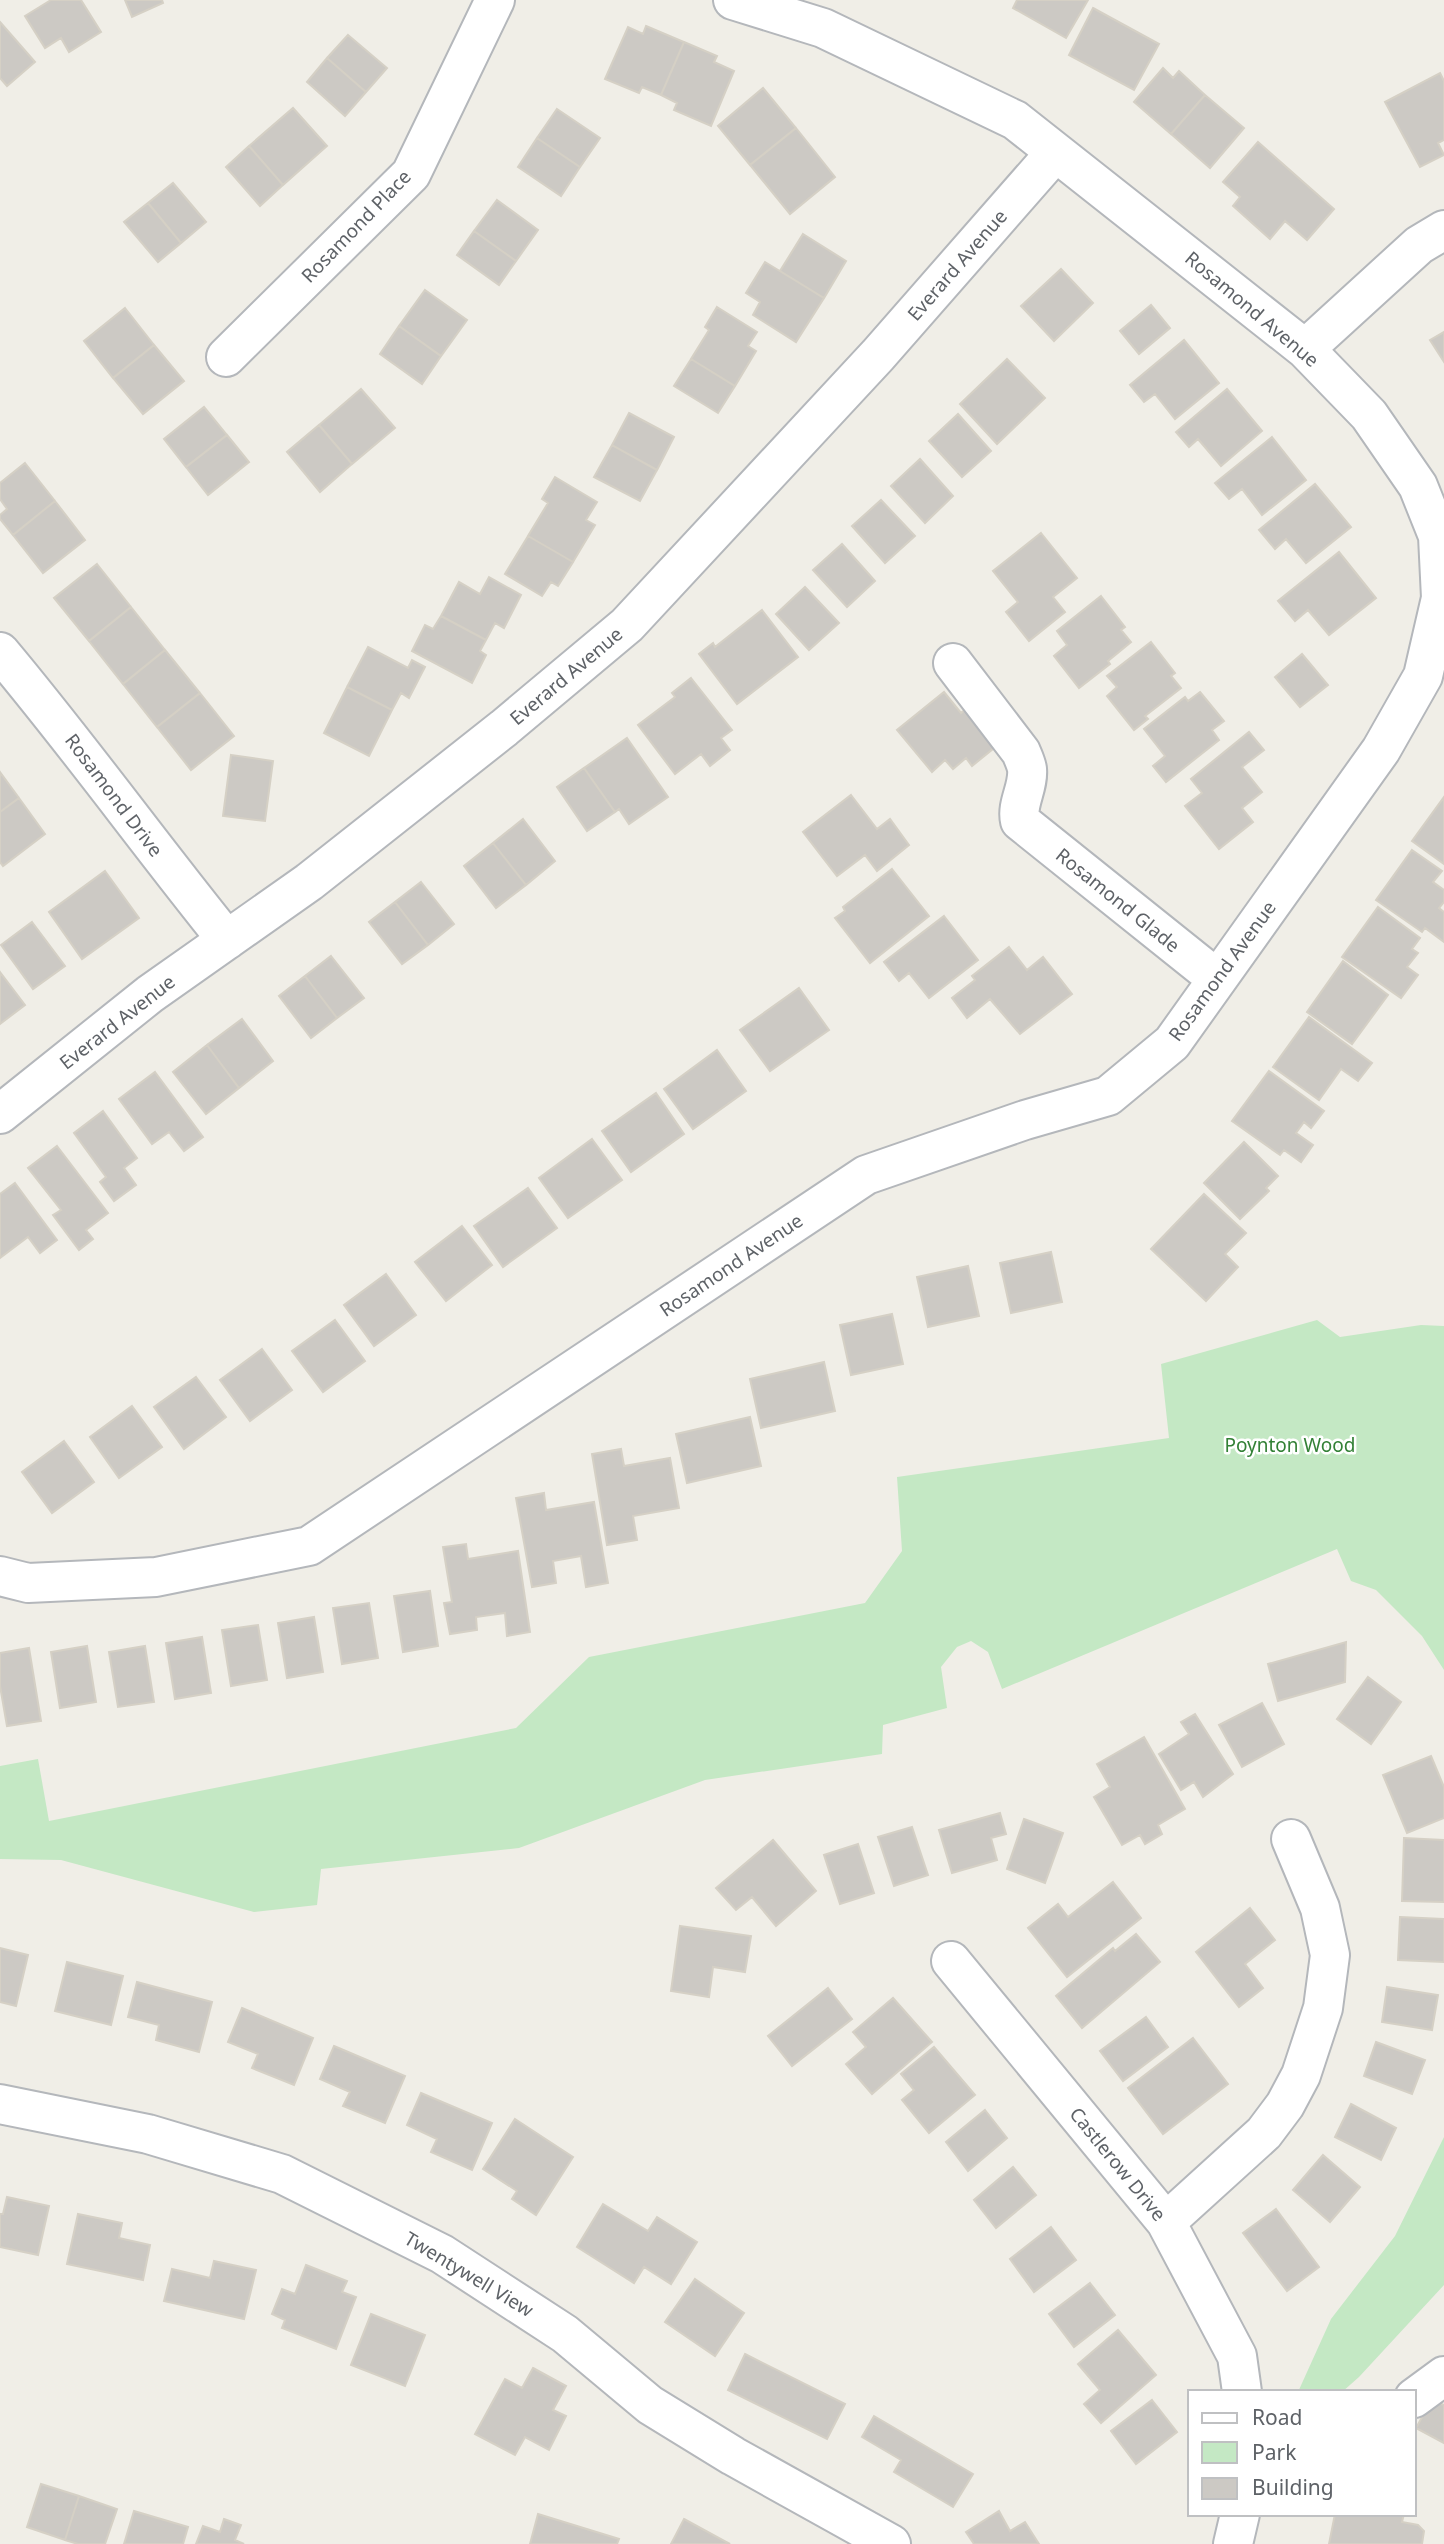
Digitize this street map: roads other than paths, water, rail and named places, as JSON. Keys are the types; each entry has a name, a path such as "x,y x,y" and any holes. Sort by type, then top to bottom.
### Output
{"street":[{"name":"Rosamond Place","path":"226,357 411,174 495,0"},
{"name":"Rosamond Avenue","path":"0,1576 28,1583 156,1577 309,1546 866,1175 1025,1120 1108,1096 1172,1044 1216,978 1381,750 1423,676 1441,598 1438,536 1418,486 1369,415 1305,349 1015,120 822,29 733,0"},
{"name":"Everard Avenue","path":"0,1114 150,994 309,882 504,728 627,625 878,355 1055,153"},
{"path":"1305,349 1419,245 1444,230"},
{"name":"Rosamond Drive","path":"0,652 63,727 227,940"},
{"name":"Rosamond Glade","path":"953,663 1021,752 1027,768 1026,785 1018,812 1020,821 1216,978"},
{"path":"1166,2222 1264,2133 1285,2105 1301,2075 1324,2008 1330,1955 1320,1908 1291,1839"},
{"name":"Castlerow Drive","path":"951,1961 1166,2222 1237,2356 1242,2390"},
{"name":"Twentywell View","path":"0,2104 148,2134 282,2174 442,2254 565,2333 650,2405 733,2456 891,2544"},
{"path":"1416,2396 1444,2375"},
{"path":"1233,2544 1240,2516"}],"park label":[{"name":"Poynton Wood","path":"1290,1445"}]}
